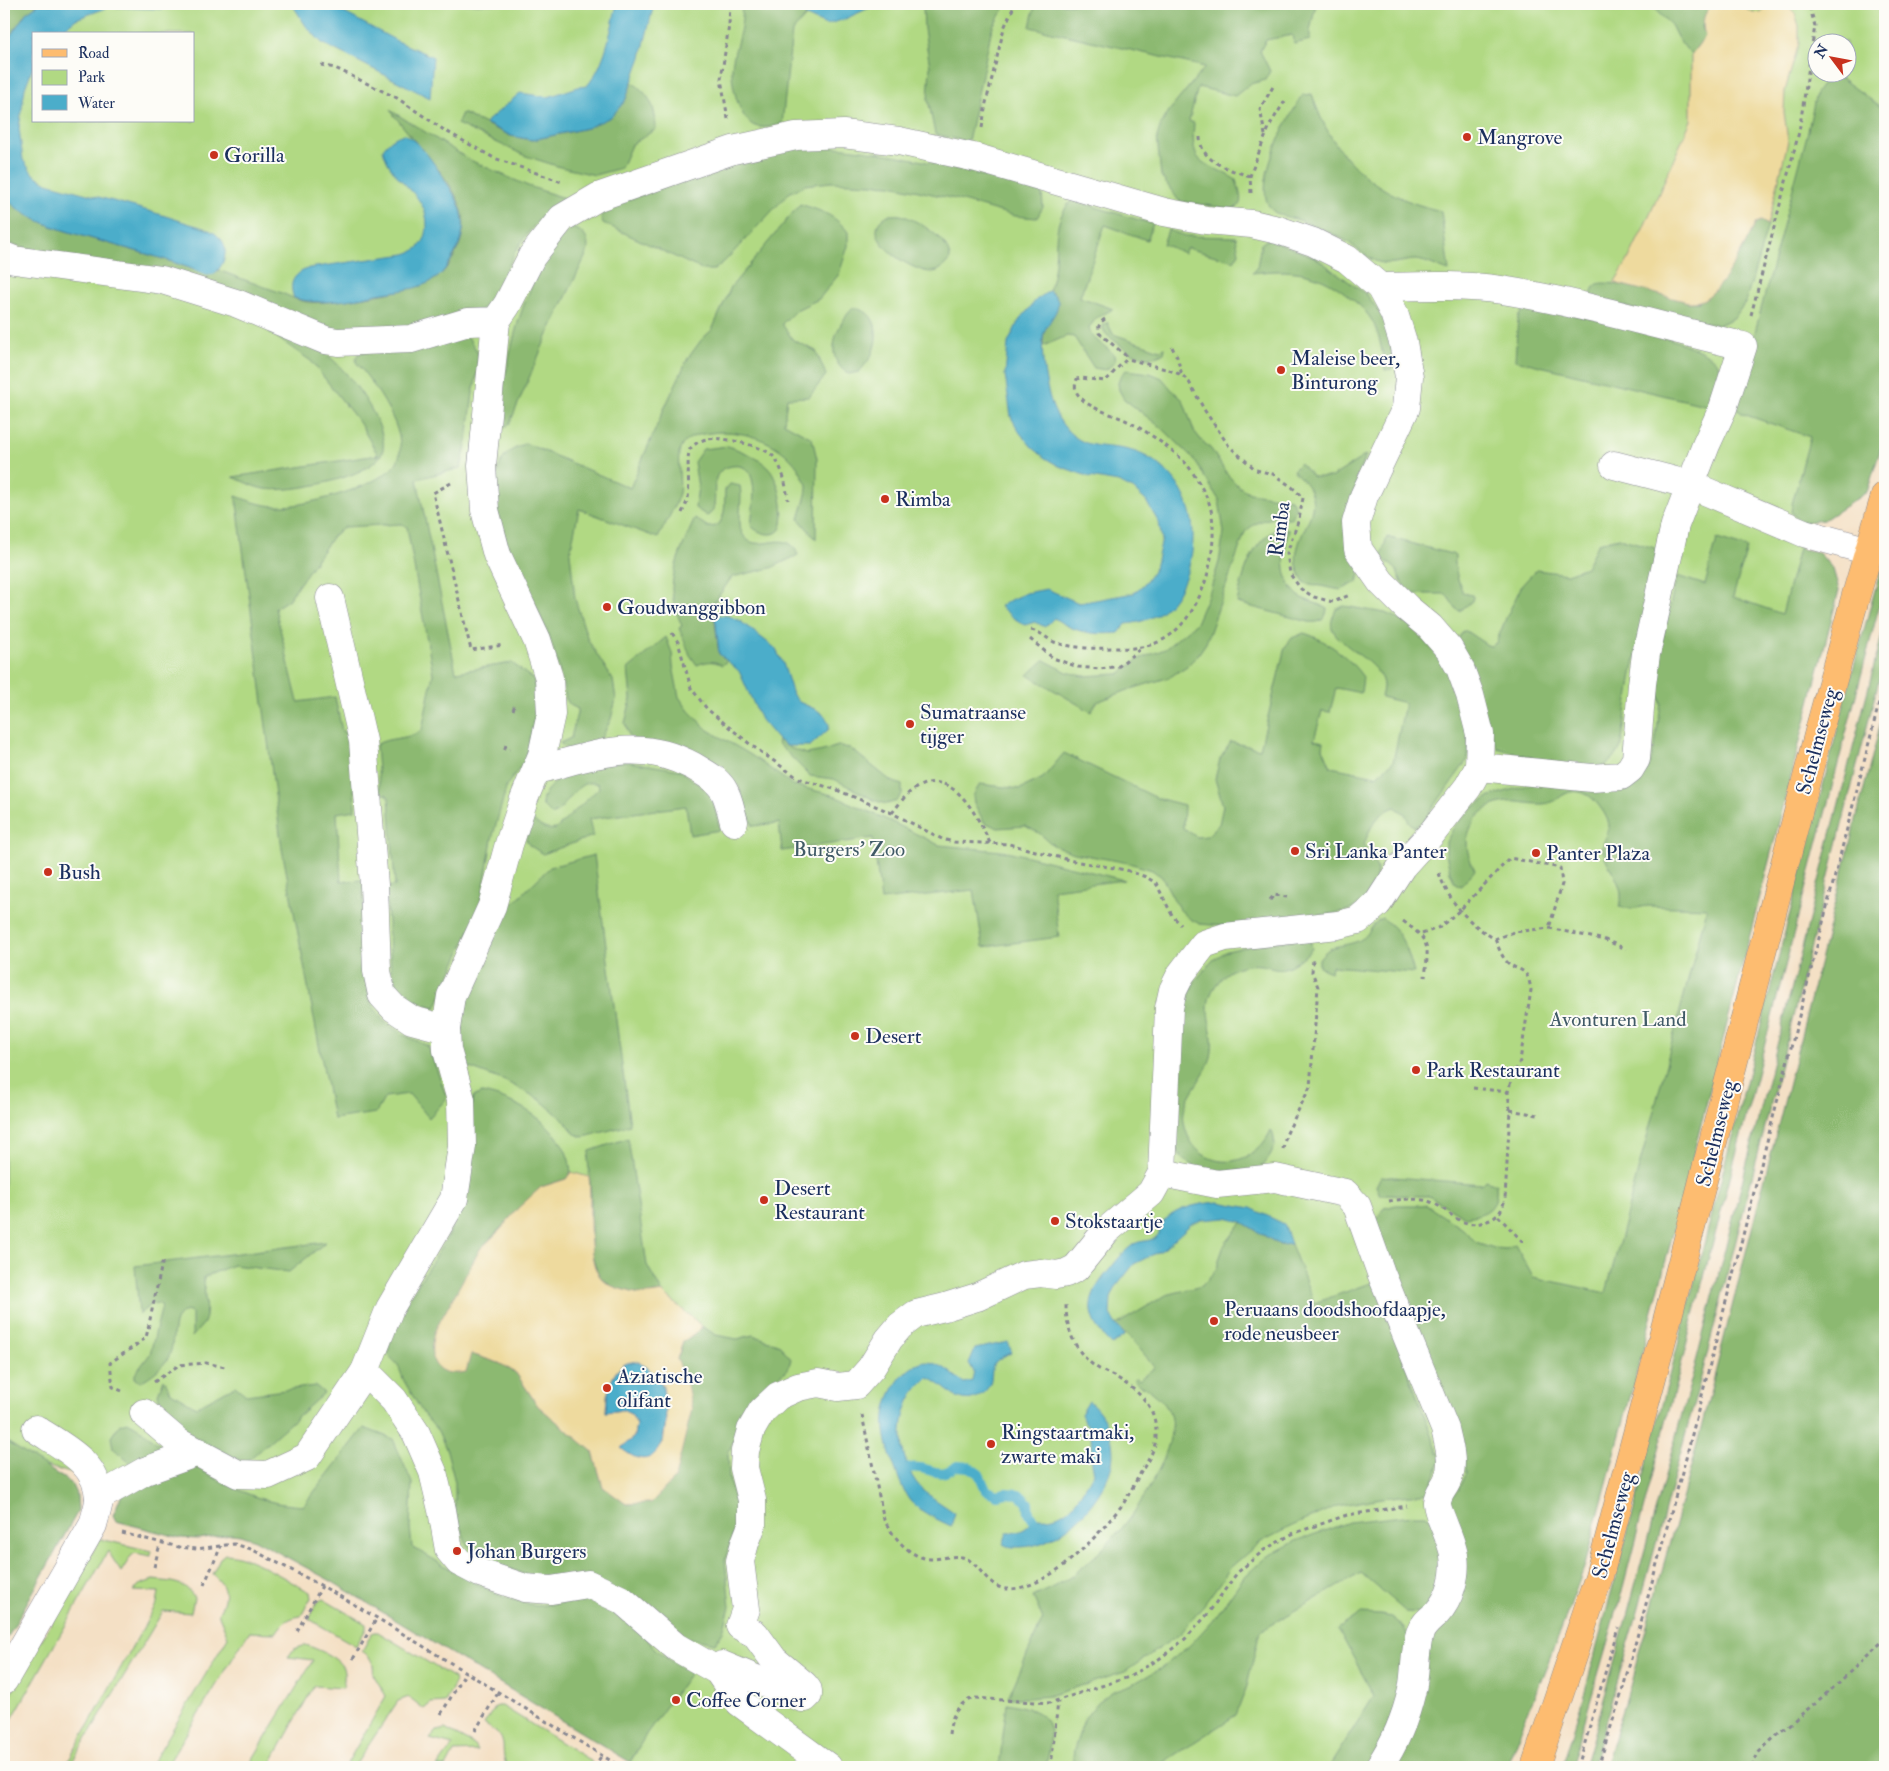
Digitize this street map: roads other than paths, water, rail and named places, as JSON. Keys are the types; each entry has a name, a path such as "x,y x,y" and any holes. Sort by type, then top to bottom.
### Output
{"main road":[{"name":"Schelmseweg","path":"1535,1767 1599,1576 1815,746 1885,496"}],"street":[{"path":"138,1404 178,1442 238,1474 268,1475 307,1457 365,1371 390,1308 454,1199 462,1146 461,1100 447,1050 446,1029 451,996 492,906 509,844 524,799 542,755 551,714 549,678 537,640 497,555 485,510 482,466 496,321 507,305 532,256 562,218 598,197 733,150 796,136 843,134 899,141 977,158 1164,212 1206,220 1252,224 1313,242 1347,259 1380,287 1394,314 1403,342 1409,377 1406,408 1364,496 1356,523 1358,549 1381,582 1407,608 1430,627 1449,648 1460,668 1470,695 1480,734 1479,767 1468,787 1432,833 1402,866 1378,903 1358,920 1321,927 1225,937 1204,944 1181,974 1173,990 1170,1008 1162,1173 1151,1193 1106,1231 1076,1268 1056,1275 1041,1273 1024,1275 977,1297 916,1314 900,1326 888,1339 871,1368 856,1385 838,1387 818,1383 798,1387 778,1396 762,1411 750,1430 745,1451 744,1468 752,1500 752,1525 740,1561 746,1609 740,1626 755,1634 774,1660 804,1685 808,1690 808,1694 806,1698 802,1698 722,1665 718,1671"},
{"path":"4,256 14,260 162,280 236,303 325,340 338,342 411,339 468,322 496,321"},
{"path":"1380,287 1453,286 1500,290 1580,304 1743,346 1722,408 1676,525 1646,654 1636,759 1630,769 1621,776 1592,778 1479,767"},
{"path":"1614,465 1691,485 1804,533 1869,551"},
{"path":"330,598 362,741 374,885 377,971 382,995 394,1008 412,1020 446,1029"},
{"path":"537,770 606,752 629,749 653,751 686,763 711,777 724,790 734,822"},
{"path":"1162,1173 1217,1184 1275,1178 1345,1193 1357,1206 1381,1273 1445,1429 1451,1467 1448,1481 1441,1491 1437,1502 1454,1556 1452,1584 1446,1600 1424,1625 1420,1634 1411,1691 1399,1727 1386,1757 1379,1767"},
{"path":"365,1371 394,1400 416,1432 433,1472 449,1550 459,1562 480,1573 525,1588 551,1590 588,1584 622,1600 676,1647 718,1671 739,1702 828,1767"},
{"path":"4,1680 93,1525 99,1497 93,1477 85,1464 73,1453 36,1430"},
{"path":"99,1497 145,1471 198,1452"}],"water":[{"path":"39,4 169,4 161,9 109,7 76,19 60,32 32,32 32,69 25,88 19,128 23,160 33,174 47,183 150,211 212,231 222,241 225,251 221,266 214,274 207,275 165,259 45,224 23,212 4,196 4,45 26,13"},
{"path":"292,4 328,4 397,41 433,57 430,98 322,43 306,26"},
{"path":"617,4 654,4 641,57 625,101 611,117 587,128 532,140 511,136 485,123 520,93 548,97 587,86 603,58"},
{"path":"798,4 889,4 871,7 826,25 806,16"},
{"path":"404,134 416,143 431,160 451,189 460,207 463,225 462,234 448,265 441,274 429,283 407,290 325,302 294,298 292,283 294,279 299,273 309,268 405,254 416,250 421,245 426,234 427,220 424,208 394,172 387,161 383,149 397,136"},
{"path":"1049,291 1057,299 1058,306 1044,333 1043,362 1047,386 1056,414 1066,429 1076,438 1097,446 1134,451 1163,468 1176,482 1185,498 1191,516 1192,552 1187,571 1176,597 1158,614 1143,621 1126,624 1119,633 1101,634 1085,632 1070,627 1054,618 1045,627 1035,622 1025,625 1000,606 1026,593 1047,589 1079,603 1134,593 1146,582 1155,568 1162,539 1159,523 1146,501 1133,489 1118,482 1090,477 1059,466 1045,458 1020,433 1011,417 1005,375 1008,343 1018,322 1036,300"},
{"path":"715,615 729,616 740,621 775,648 783,663 793,695 799,702 825,716 829,729 810,746 787,746 778,740 761,720 739,671 719,654"},
{"path":"1219,1202 1251,1208 1284,1224 1291,1244 1280,1245 1242,1222 1226,1218 1201,1220 1191,1224 1164,1249 1134,1264 1116,1287 1111,1298 1110,1314 1116,1325 1125,1335 1112,1345 1096,1325 1092,1316 1092,1298 1102,1279 1131,1246 1156,1237 1165,1220 1170,1216 1190,1206"},
{"path":"1008,1342 1012,1353 996,1361 988,1387 983,1393 967,1400 954,1395 928,1378 917,1388 909,1401 904,1416 902,1431 906,1462 912,1476 921,1488 955,1513 951,1526 920,1509 911,1502 904,1491 888,1446 885,1412 888,1400 901,1377 909,1369 924,1362 937,1364 964,1383 972,1381 974,1372 969,1363 975,1349"},
{"path":"637,1361 651,1371 659,1380 663,1389 666,1415 663,1439 658,1449 652,1456 644,1459 634,1456 621,1448 634,1437 636,1424 632,1415 624,1410 606,1412 608,1392 615,1373 625,1364"},
{"path":"1089,1401 1107,1425 1112,1445 1112,1465 1103,1487 1074,1522 1049,1540 1021,1547 1010,1547 1003,1544 1007,1533 1021,1531 1037,1518 1058,1516 1072,1506 1094,1473 1091,1429 1081,1414"}],"waterway":[{"path":"909,1468 923,1468 938,1473 949,1471 957,1466 969,1467 979,1474 986,1490 997,1495 1006,1493 1019,1494 1028,1503 1029,1513 1034,1521"}],"place":[{"name":"Mangrove","path":"1467,137"},
{"name":"Gorilla","path":"214,155"},
{"name":"Maleise beer, Binturong","path":"1281,370"},
{"name":"Rimba","path":"885,499"},
{"name":"Goudwanggibbon","path":"607,607"},
{"name":"Sumatraanse tijger","path":"910,724"},
{"name":"Sri Lanka Panter","path":"1295,851"},
{"name":"Panter Plaza","path":"1536,853"},
{"name":"Bush","path":"48,872"},
{"name":"Desert","path":"855,1036"},
{"name":"Park Restaurant","path":"1416,1070"},
{"name":"Desert Restaurant","path":"764,1200"},
{"name":"Stokstaartje","path":"1055,1221"},
{"name":"Peruaans doodshoofdaapje, rode neusbeer","path":"1214,1321"},
{"name":"Aziatische olifant","path":"607,1388"},
{"name":"Ringstaartmaki, zwarte maki","path":"991,1444"},
{"name":"Johan Burgers","path":"457,1551"},
{"name":"Coffee Corner","path":"676,1700"}],"park label":[{"name":"Burgers' Zoo","path":"849,849"},
{"name":"Avonturen Land","path":"1618,1019"}]}
